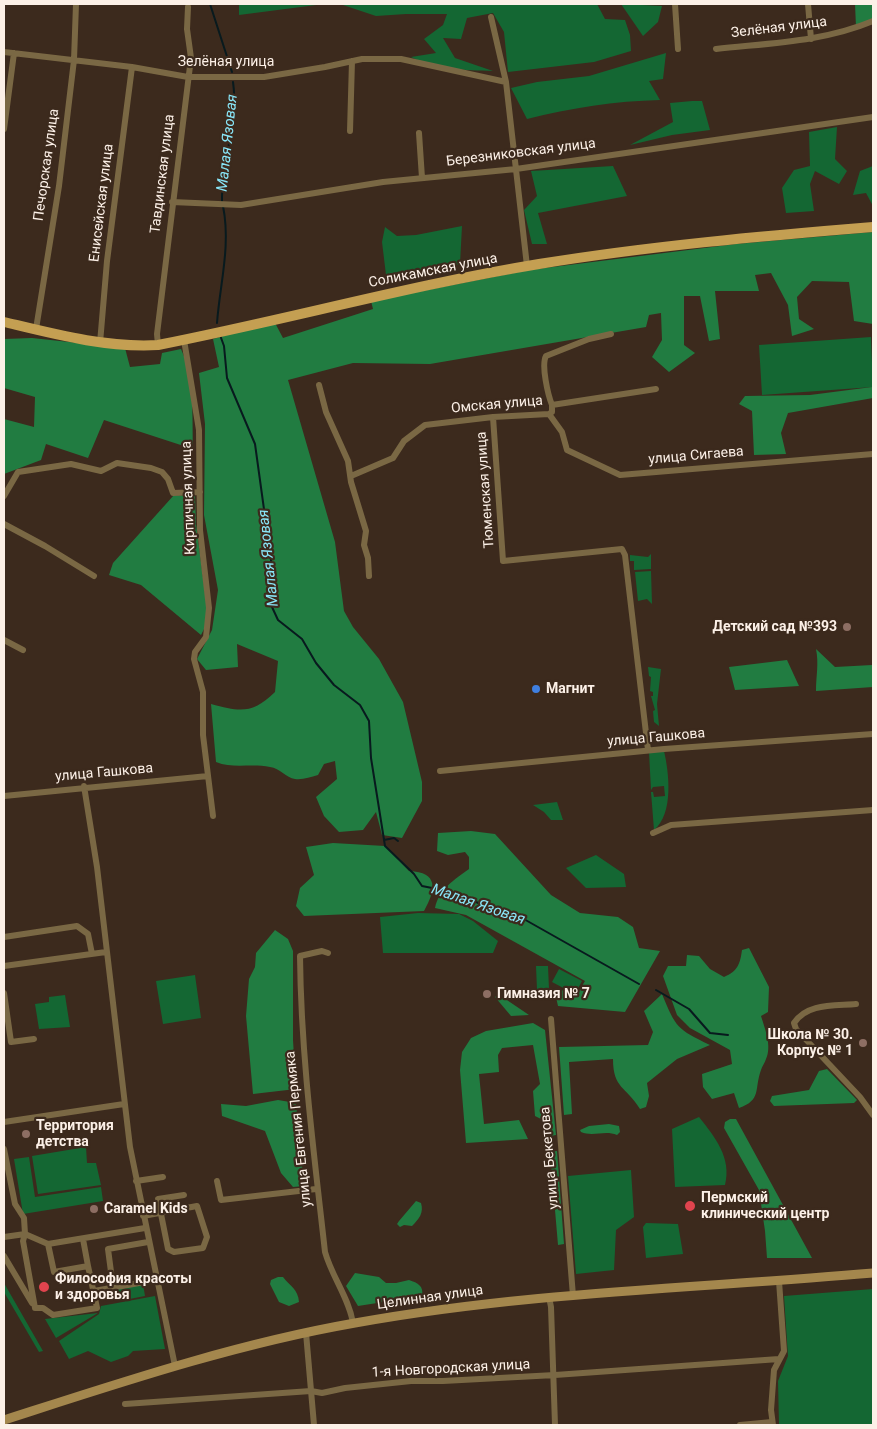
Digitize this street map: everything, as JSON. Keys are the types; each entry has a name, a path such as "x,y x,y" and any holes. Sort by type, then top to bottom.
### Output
{"main road":[{"name":"Соликамская улица","path":"4,322 100,343 132,346 158,345 359,300 527,266 724,239 873,227"},
{"name":"Целинная улица","path":"4,1420 175,1366 306,1332 353,1323 463,1307 548,1298 873,1273"}],"street":[{"name":"Печорская улица","path":"36,330 59,186 74,60 76,4"},
{"path":"675,4 678,49"},
{"path":"808,4 811,40"},
{"name":"Тавдинская улица","path":"158,345 157,334 172,202 191,58 187,29 188,6"},
{"path":"491,17 506,82 527,266"},
{"name":"Зелёная улица","path":"716,48 811,40 873,22"},
{"name":"Зелёная улица","path":"4,52 132,67 188,77 264,77 362,59 401,59 506,82"},
{"path":"4,129 14,53"},
{"path":"350,131 352,61"},
{"name":"Енисейская улица","path":"100,343 107,260 132,67"},
{"name":"Березниковская улица","path":"172,202 241,205 384,182 516,169 873,117"},
{"path":"419,133 422,178"},
{"path":"552,406 546,388 544,358 569,346 611,334"},
{"name":"Кирпичная улица","path":"184,340 199,430 201,464 200,530 209,608 206,637 195,652 194,665 203,692 202,735 208,776"},
{"path":"319,385 326,412 348,460 351,482 366,531 364,545 368,558 369,576"},
{"name":"Омская улица","path":"351,476 393,458 404,441 425,425 493,417 549,414 552,412 552,406 656,389"},
{"name":"улица Сигаева","path":"549,414 562,432 567,450 620,475 873,454"},
{"name":"Тюменская улица","path":"493,417 503,561 622,549 625,555 648,750"},
{"path":"4,496 18,472 71,464 101,471 117,463 131,463 162,472 168,479 173,493 200,492"},
{"path":"4,524 94,576"},
{"path":"4,640 23,650"},
{"name":"улица Гашкова","path":"440,771 648,750 873,734"},
{"path":"208,776 213,816"},
{"name":"улица Гашкова","path":"4,796 84,786 208,776"},
{"path":"84,786 97,867 124,1104 136,1181 175,1366"},
{"path":"653,833 671,825 873,810"},
{"path":"4,937 77,926 88,934 92,954"},
{"name":"улица Евгения Пермяка","path":"328,953 322,951 300,956 301,1007 316,1189 325,1252 330,1271 351,1312 353,1323"},
{"path":"4,966 106,952"},
{"path":"4,993 11,1042 34,1039"},
{"path":"856,1004 813,1008 804,1011 794,1024 796,1029 860,1097 873,1115"},
{"name":"улица Бекетова","path":"551,1019 573,1296"},
{"path":"4,1122 124,1104"},
{"path":"4,1145 14,1204 24,1218 25,1234 23,1241 35,1308"},
{"path":"136,1181 163,1177"},
{"path":"217,1181 221,1200 316,1189"},
{"path":"143,1216 160,1213 197,1206 207,1237 204,1248 171,1252 168,1249 160,1213 158,1200 184,1195"},
{"path":"4,1237 25,1234 48,1244 146,1228"},
{"path":"35,1308 43,1308 52,1315 97,1308 83,1239"},
{"path":"113,1287 108,1249 148,1242"},
{"path":"48,1244 54,1272 88,1266"},
{"path":"4,1256 35,1308"},
{"path":"94,1290 156,1280"},
{"path":"740,1425 772,1424 774,1370 784,1351 779,1281"},
{"path":"548,1298 551,1307 555,1375 555,1425"},
{"path":"306,1332 314,1425"},
{"name":"1-я Новгородская улица","path":"125,1404 311,1391 322,1394 345,1388 411,1381 555,1375 780,1359"}],"green space":[{"path":"239,4 324,4 239,15"},
{"path":"340,4 597,4 605,19 625,20 630,35 631,51 594,62 508,72 504,32 493,13 467,18 461,39 443,38 455,58 493,71 441,67 430,65 411,57 436,53 424,39 443,25 447,14 376,16"},
{"path":"621,4 662,6 658,22 643,36"},
{"path":"855,4 873,4 873,20 856,27"},
{"path":"666,53 663,79 649,81 660,100 593,106 527,119 511,88 537,82 589,76"},
{"path":"702,101 710,130 672,135 630,145 673,122 670,103"},
{"path":"837,127 835,159 847,171 839,184 815,171 810,184 814,211 786,213 782,188 794,170 810,166 809,132"},
{"path":"613,166 627,196 538,213 547,244 532,244 524,210 537,196 531,171"},
{"path":"873,166 873,206 866,193 853,195 860,171"},
{"path":"462,226 460,264 400,276 398,272 386,275 382,242 385,227 397,236 416,235"},
{"path":"873,232 873,324 854,321 849,282 812,281 797,297 799,319 814,329 792,336 788,305 771,273 755,275 759,291 715,291 720,339 709,341 700,296 684,296 684,345 695,353 669,372 652,357 662,340 661,313 649,315 646,327 430,364 353,363 288,380 335,542 344,611 353,627 379,659 403,702 422,782 422,801 402,838 382,835 376,812 363,830 339,832 324,816 316,797 337,779 335,761 324,764 318,775 298,779 289,777 270,767 229,765 216,762 211,704 238,710 253,708 260,704 275,692 278,661 237,644 238,667 206,670 197,659 212,630 218,590 204,515 205,424 199,373 219,367 213,339 274,321 283,338 373,309 371,301 529,270 736,244"},
{"path":"871,337 873,387 762,395 759,345"},
{"path":"32,338 125,348 130,367 160,364 162,353 181,349 191,385 193,449 104,420 88,458 46,444 41,460 4,474 4,419 34,427 35,397 4,388 4,339"},
{"path":"872,387 873,398 788,413 781,433 786,454 754,455 752,411 739,404 745,396 810,395"},
{"path":"174,495 195,496 196,524 207,608 206,625 201,635 141,585 109,575 113,563"},
{"path":"651,554 651,569 634,570 634,561 630,561 630,555 648,557"},
{"path":"651,571 652,604 647,599 638,601 635,572"},
{"path":"816,649 835,667 872,665 873,687 816,691"},
{"path":"787,660 799,686 735,690 729,667"},
{"path":"648,667 661,669 657,704 659,726 654,722 653,711 655,710 651,696 653,696 653,692 650,691 651,677 649,676"},
{"path":"664,751 668,781 667,804 665,814 654,830 651,792 653,792 654,797 665,796 664,786 653,787 651,790 649,752"},
{"path":"557,802 563,820 551,820 544,812 533,805"},
{"path":"471,831 495,834 551,895 580,913 618,917 633,927 639,948 660,951 625,1012 558,1006 556,997 559,989 576,996 585,981 466,915 435,908 444,890 469,869 469,857 465,852 448,855 437,851 438,833"},
{"path":"333,843 385,846 409,871 426,875 430,879 432,889 424,911 304,916 296,906 300,888 314,875 306,847"},
{"path":"596,855 624,874 626,887 586,888 566,868"},
{"path":"418,913 459,914 473,921 498,941 493,953 383,953 380,917"},
{"path":"275,930 288,939 293,951 293,1040 296,1089 253,1094 246,1016 249,979 255,967 256,953"},
{"path":"749,948 769,987 768,1012 761,1016 767,1038 768,1054 761,1069 754,1097 746,1105 739,1108 734,1093 712,1099 703,1087 702,1074 732,1064 730,1050 690,1028 677,1015 663,976 668,966 686,966 687,955 699,956 710,969 724,977 738,966 742,950"},
{"path":"536,966 548,966 549,989 537,990"},
{"path":"559,969 582,981 575,994 552,982"},
{"path":"195,975 201,1018 163,1024 156,981"},
{"path":"498,994 529,1015 511,1016 495,997"},
{"path":"662,994 679,1026 684,1031 710,1045 677,1059 647,1083 649,1096 646,1107 640,1109 618,1082 615,1076 613,1059 569,1062 572,1114 564,1115 559,1047 648,1045 653,1032 644,1011"},
{"path":"65,995 70,1027 39,1029 35,1004 49,1002 49,997"},
{"path":"533,1023 545,1030 556,1135 550,1136 543,1120 535,1116 533,1091 540,1084 533,1045 502,1048 498,1055 499,1072 479,1074 484,1124 519,1120 528,1139 466,1143 460,1070 462,1052 471,1038 486,1031"},
{"path":"827,1069 857,1100 854,1103 774,1106 770,1101 772,1096 809,1090 819,1071"},
{"path":"278,1100 296,1103 304,1186 293,1187 281,1173 265,1131 222,1116 221,1104 246,1106"},
{"path":"699,1117 721,1148 727,1175 725,1185 675,1187 672,1129"},
{"path":"730,1119 736,1119 812,1258 767,1258 759,1190 724,1128 725,1122"},
{"path":"609,1124 619,1126 620,1132 617,1135 608,1133 590,1134 580,1130 589,1126"},
{"path":"86,1147 87,1163 96,1163 101,1185 38,1194 32,1156"},
{"path":"557,1151 564,1244 558,1245 550,1152"},
{"path":"29,1157 35,1197 101,1187 103,1201 23,1214 14,1159"},
{"path":"631,1170 634,1217 616,1230 614,1270 576,1274 568,1176"},
{"path":"416,1201 421,1203 422,1207 419,1218 412,1226 404,1225 400,1227 397,1224"},
{"path":"646,1223 678,1224 683,1254 646,1258 643,1227"},
{"path":"355,1273 379,1277 386,1283 409,1280 415,1282 420,1285 422,1296 358,1306 346,1286"},
{"path":"283,1277 293,1288 299,1302 289,1306 279,1302 270,1284 271,1280"},
{"path":"4,1283 43,1351 39,1352 4,1292"},
{"path":"143,1284 145,1296 119,1301 116,1288"},
{"path":"873,1289 873,1425 779,1425 778,1381 788,1356 784,1296"},
{"path":"155,1296 165,1349 133,1351 128,1356 111,1362 88,1351 69,1359 59,1341 99,1314 101,1306"},
{"path":"98,1313 56,1338 45,1319"}],"waterway":[{"path":"210,4 232,72"},
{"name":"Малая Язовая","path":"222,201 224,171 234,112 233,82"},
{"name":"Малая Язовая","path":"217,323 226,236 223,206"},
{"name":"Малая Язовая","path":"220,335 224,346 227,378 255,444 271,560 272,607 278,620 302,639 316,663 334,685 360,705 369,721 371,758 385,846 414,874 422,886 437,889 452,897 474,901 502,914 522,918 639,984"},
{"name":"Малая Язовая","path":"384,840 394,838 398,841"},
{"path":"656,990 689,1009 710,1033 728,1035"}],"place":[{"name":"Детский сад №393","path":"847,627"},
{"name":"Магнит","path":"536,689"},
{"name":"Гимназия № 7","path":"487,994"},
{"name":"Школа № 30. Корпус № 1","path":"863,1043"},
{"name":"Территория детства","path":"26,1134"},
{"name":"Пермский клинический центр","path":"690,1206"},
{"name":"Caramel Kids","path":"94,1209"},
{"name":"Философия красоты и здоровья","path":"44,1287"}]}
